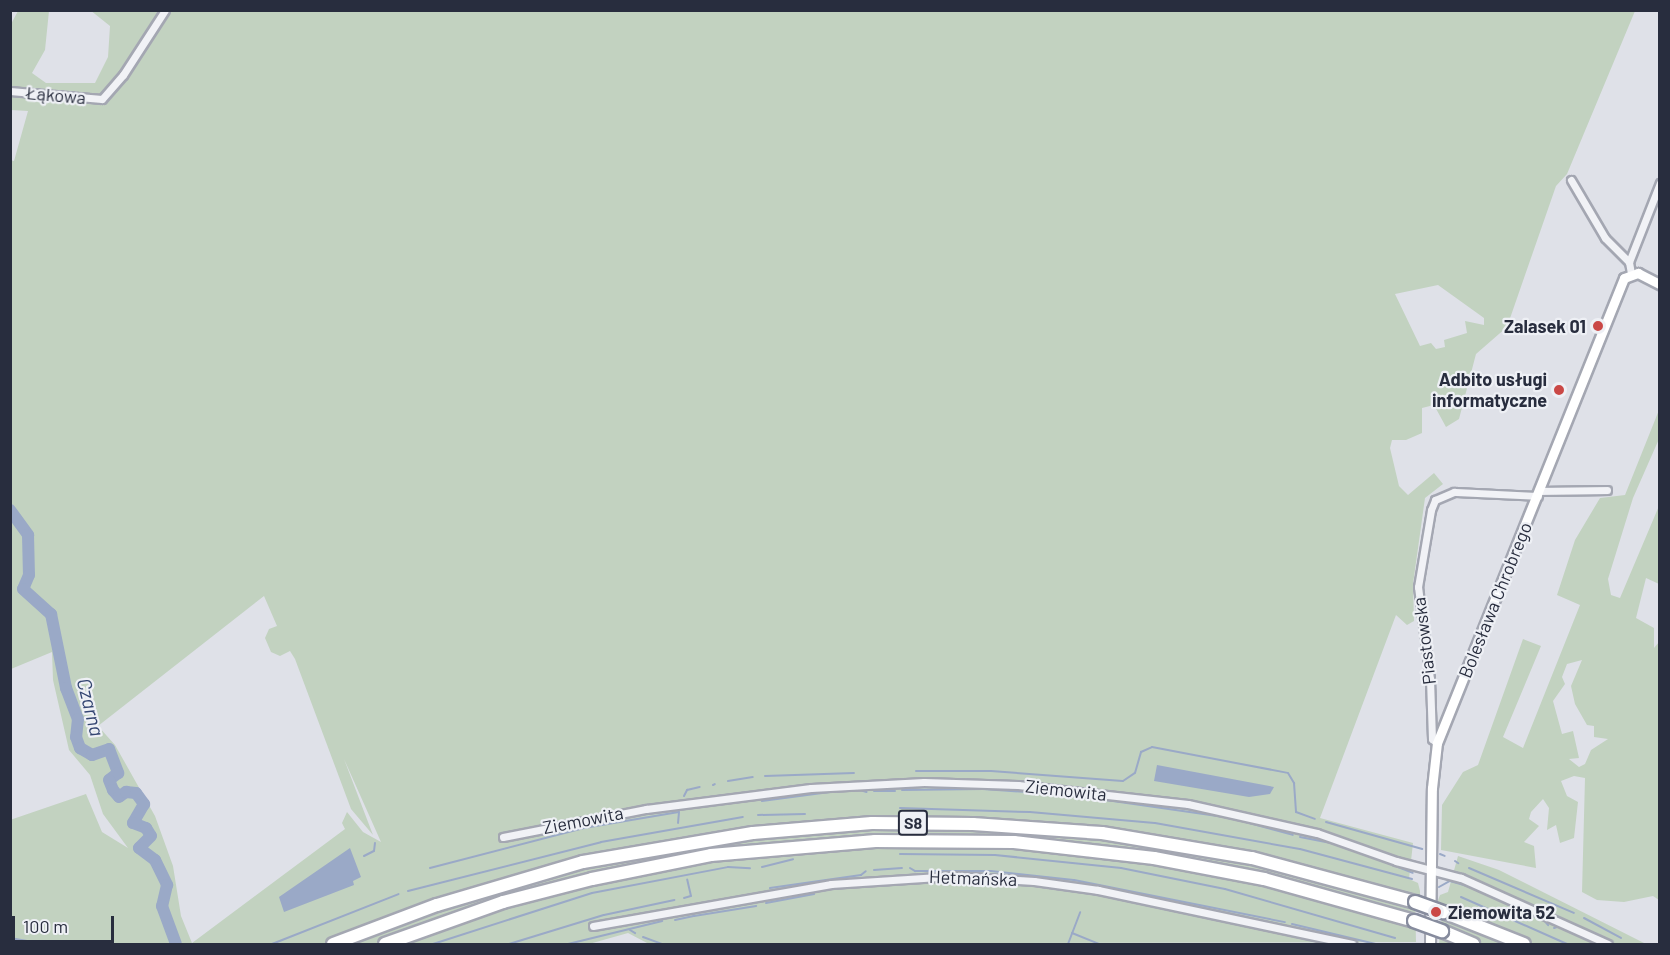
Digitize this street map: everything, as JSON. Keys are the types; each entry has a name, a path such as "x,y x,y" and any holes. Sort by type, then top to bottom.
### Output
{"highway":[{"name":"S8","path":"333,945 437,904 582,862 742,834 872,823 996,825 1102,833 1252,858 1415,902 1524,945"},
{"name":"S8","path":"385,945 503,902 603,876 711,855 875,841 1014,842 1154,858 1264,879 1414,921 1473,945"}],"street":[{"name":"Łąkowa","path":"10,91 102,99 123,75 165,10"},
{"path":"1571,180 1605,238 1629,262"},
{"path":"1659,183 1629,262 1631,273 1659,284"},
{"name":"Bolesława Chrobrego","path":"1430,945 1432,788 1437,743 1624,278 1631,273"},
{"path":"1539,493 1607,490"},
{"name":"Piastowska","path":"1437,743 1432,733 1430,679 1418,587 1431,510 1435,500 1454,492 1539,493"},
{"name":"Ziemowita","path":"503,837 603,815 811,788 974,783 1090,792 1231,812 1350,843 1396,861 1461,878 1608,945"},
{"name":"Hetmańska","path":"593,926 831,884 954,876 1089,888 1352,945"}],"green space":[{"path":"90,10 1635,11 1567,174 1556,186 1507,327 1476,354 1459,419 1446,427 1434,405 1422,408 1422,433 1406,440 1392,440 1390,448 1399,486 1408,495 1434,473 1443,484 1425,498 1413,584 1414,621 1407,625 1396,615 1320,818 1413,843 1409,879 1418,883 1420,891 1420,897 1415,896 1416,942 649,944 628,933 589,944 11,944 10,820 86,794 102,832 128,848 103,814 90,775 69,750 53,680 52,652 11,669 10,160 14,161 28,111 11,110 11,24 18,11 49,11 45,50 32,73 46,83 95,83 108,57 110,26","holes":["1438,285 1484,318 1484,325 1465,321 1467,333 1444,340 1445,347 1436,349 1431,343 1420,346 1395,294","264,596 277,626 269,629 265,638 271,652 280,656 290,651 295,659 351,809 373,835 344,759 381,842 363,832 347,812 342,823 345,829 192,943 181,916 173,866 155,816 115,745 98,726"]},
{"path":"1659,410 1659,439 1633,498 1608,579 1611,595 1620,598 1659,506 1659,584 1646,578 1636,618 1654,628 1654,648 1659,642 1659,900 1653,896 1624,902 1597,900 1582,892 1585,778 1574,776 1561,781 1567,796 1578,802 1574,838 1560,843 1556,825 1547,830 1549,808 1543,799 1531,812 1529,819 1539,826 1524,842 1534,846 1536,868 1441,850 1442,805 1463,772 1478,765 1523,639 1541,646 1503,737 1523,748 1580,605 1557,595 1575,540 1600,498 1625,495","holes":["1582,660 1571,686 1575,704 1587,725 1594,726 1594,737 1608,739 1591,750 1585,764 1579,767 1569,759 1579,758 1573,731 1562,734 1553,701 1565,684 1562,677 1567,664"]},
{"path":"1458,856 1499,870 1646,944 1439,944 1443,906 1437,903 1440,895 1448,892"}],"water":[{"path":"1157,765 1274,787 1270,794 1249,797 1154,781"},
{"path":"350,848 361,877 353,881 354,885 284,912 279,897"}],"waterway":[{"name":"Czarna","path":"10,510 28,535 29,575 23,589 51,614 66,688 78,719 76,737 80,748 92,755 109,749 118,773 109,780 113,790 119,797 126,792 136,793 144,804 133,823 146,828 151,836 139,848 155,860 167,885 162,906 176,944"},
{"path":"916,771 991,771 1123,781 1135,773 1141,752 1152,747 1288,773 1294,783 1296,812 1315,819"},
{"path":"765,776 854,773"},
{"path":"728,781 753,777"},
{"path":"684,796 687,790 700,787"},
{"path":"762,801 852,789"},
{"path":"857,789 867,792"},
{"path":"902,790 983,789 1071,795 1231,818 1293,835"},
{"path":"874,791 895,791"},
{"path":"900,808 1030,812 1155,823 1300,849 1412,879"},
{"path":"430,868 584,828 679,812 678,823"},
{"path":"758,815 805,814"},
{"path":"408,891 601,842 743,817"},
{"path":"1326,822 1422,849"},
{"path":"1300,837 1341,845"},
{"path":"364,856 374,851 375,843"},
{"path":"1355,850 1413,873"},
{"path":"900,854 995,855 1121,868 1225,889 1395,938"},
{"path":"1440,854 1445,856"},
{"path":"762,867 793,859"},
{"path":"433,944 592,893 728,867 750,868"},
{"path":"874,870 902,868"},
{"path":"910,868 915,871 991,871 1074,880 1285,922"},
{"path":"1469,868 1574,913"},
{"path":"770,888 861,875 866,871"},
{"path":"684,898 691,896 687,879"},
{"path":"1439,887 1450,881 1467,886 1543,919 1548,925"},
{"path":"272,944 399,894"},
{"path":"766,903 814,894"},
{"path":"1461,897 1567,944"},
{"path":"509,944 604,915 674,900"},
{"path":"694,916 756,906"},
{"path":"1068,944 1080,912"},
{"path":"675,920 694,916 693,913"},
{"path":"1584,918 1621,938"},
{"path":"568,944 662,921"},
{"path":"1292,924 1376,944"},
{"path":"1554,928 1561,926 1596,944"},
{"path":"630,930 635,933"},
{"path":"1072,933 1099,944"},
{"path":"643,937 662,944"},
{"path":"10,938 45,944"}],"place":[{"name":"Zalasek 01","path":"1598,326"},
{"name":"Adbito usługi informatyczne","path":"1559,390"},
{"name":"Ziemowita 52","path":"1436,912"}]}
